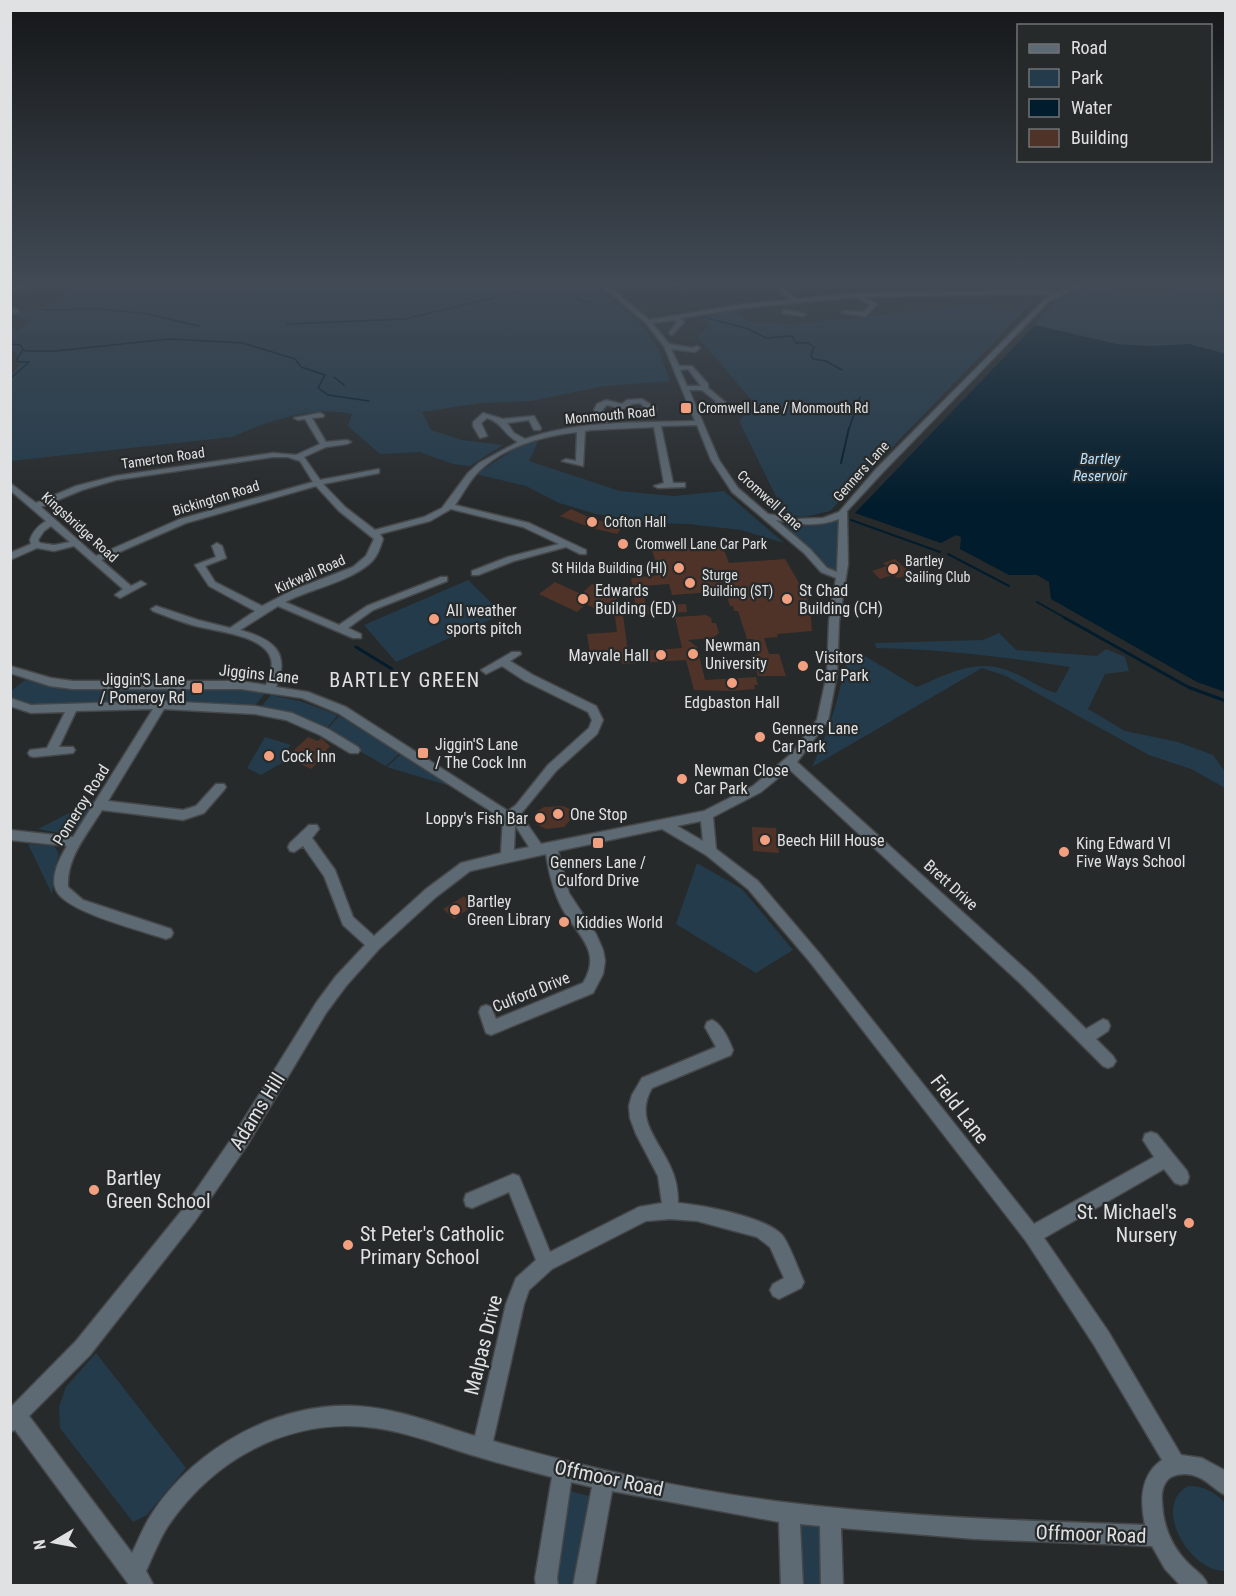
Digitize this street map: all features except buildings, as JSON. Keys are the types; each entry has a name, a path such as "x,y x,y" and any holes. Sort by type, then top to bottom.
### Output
{"street":[{"name":"Cromwell Lane","path":"672,356 721,472 735,490 807,551 824,570 841,578"},
{"name":"Genners Lane","path":"544,848 708,815 757,789 789,762 822,721 825,712 832,674 834,621 843,564 842,514 880,470 992,356"},
{"path":"677,369 690,367 702,381 704,388 721,402 716,406"},
{"path":"685,388 704,388"},
{"path":"623,407 630,402 642,401 653,410"},
{"path":"606,421 598,410 600,406 611,402 623,407 638,426"},
{"path":"320,415 302,418 324,445"},
{"path":"483,436 477,422 486,415 502,421 522,417 531,418 537,428"},
{"path":"502,421 511,435 525,442"},
{"name":"Monmouth Road","path":"450,506 465,480 476,469 490,459 525,442 581,429 700,423"},
{"path":"657,425 669,486"},
{"path":"566,461 580,464 581,429"},
{"path":"297,457 324,445 347,442"},
{"name":"Tamerton Road","path":"37,506 79,488 114,478 273,455 297,457"},
{"path":"297,457 303,459 315,484 343,510 374,532 425,519 450,506 526,525 583,552"},
{"name":"Bickington Road","path":"96,560 183,521 363,471 376,471"},
{"name":"Kingsbridge Road","path":"10,485 37,506 52,522 130,590"},
{"path":"658,486 682,485"},
{"path":"765,515 808,523 842,514"},
{"path":"36,545 33,540 36,533 52,522"},
{"name":"Kirkwall Road","path":"231,632 261,610 367,562 379,539 374,532"},
{"path":"10,556 36,545 54,548 76,543"},
{"path":"477,568 565,545"},
{"path":"217,546 221,558 200,565 212,584 261,610"},
{"path":"341,628 370,608 424,582 444,579"},
{"path":"120,595 141,584"},
{"path":"278,602 357,636"},
{"path":"156,608 191,622 256,639 269,648 277,661 275,677 270,688"},
{"path":"486,670 516,654"},
{"path":"502,661 529,678 592,709 598,717 598,723 593,731 552,768 520,808 509,817 507,856"},
{"name":"Jiggins Lane","path":"10,669 50,682 73,685 241,685 270,688 304,696 342,710 509,817 519,821 544,848"},
{"path":"10,702 31,709 161,705 255,710 288,716 324,732 354,750"},
{"name":"Pomeroy Road","path":"161,705 68,855 61,876 62,889 79,904 166,933"},
{"path":"51,752 72,708"},
{"path":"34,753 69,750"},
{"name":"Brett Drive","path":"789,762 1026,979 1108,1061"},
{"path":"100,805 183,815 200,810 221,787"},
{"path":"708,815 710,850"},
{"name":"Field Lane","path":"663,824 710,850 753,885 800,940 1032,1235 1101,1338 1175,1464"},
{"path":"10,835 76,842"},
{"path":"304,838 330,874 348,921 374,945"},
{"name":"Adams Hill","path":"14,1419 83,1348 189,1215 240,1141 321,1008 341,981 374,945 448,878 466,867 544,848"},
{"name":"Culford Drive","path":"486,1012 491,1028 588,988 598,976 600,963 595,945 562,894 544,848"},
{"path":"1085,1038 1103,1026"},
{"path":"670,1211 666,1176 638,1121 636,1106 639,1093 647,1083 726,1050 712,1027"},
{"path":"1151,1140 1181,1177"},
{"path":"1032,1235 1166,1159"},
{"path":"472,1200 513,1182 546,1263"},
{"name":"Malpas Drive","path":"482,1448 515,1304 522,1284 546,1263 645,1213 670,1211 697,1213 761,1230 776,1242 795,1282 779,1290"},
{"name":"Offmoor Road","path":"139,1579 160,1520 189,1484 221,1456 262,1433 290,1423 335,1414 391,1419 482,1448 604,1479 789,1513 993,1531 1158,1536"},
{"path":"14,1419 139,1579"},
{"path":"1198,1586 1183,1573 1167,1553 1158,1536 1151,1513 1152,1487 1160,1472 1175,1464 1194,1464 1212,1473 1226,1485"},
{"path":"547,1586 546,1578 563,1469"},
{"path":"584,1586 604,1479"},
{"path":"789,1513 792,1586"},
{"path":"830,1517 832,1586"}],"green space":[{"path":"17,356 661,356 670,381 604,386 531,401 481,403 422,412 431,430 462,440 503,445 470,466 453,464 420,452 380,454 348,426 352,414 337,412 291,416 260,425 232,437 11,461 11,374 19,366"},
{"path":"714,356 980,356 830,511 805,517 785,515 739,421 755,404"},
{"path":"539,439 529,461 620,491 674,496 724,491 784,543 741,530 655,523 596,514 559,503 526,486 476,474 513,450"},
{"path":"839,519 839,564 836,571 784,527 787,523 807,525"},
{"name":"All weather sports pitch","path":"468,580 503,614 396,662 364,625"},
{"path":"999,633 1016,650 1097,656 1106,649 1125,657 1129,671 1105,674 1088,709 1125,731 1178,742 1213,755 1225,772 1225,788 1191,769 1149,755 1006,676 982,668 812,767 835,709 844,671 851,654 863,655 917,687 964,668 989,666 1014,673 1056,693 1070,667 973,654 876,648 875,643 983,640"},
{"path":"25,680 66,688 115,690 203,688 266,692 253,708 42,706 11,698 11,691"},
{"path":"271,695 300,701 338,715 326,729 292,714 262,706"},
{"path":"339,716 401,752 386,766 325,732"},
{"name":"Cock Inn","path":"265,737 291,745 283,753 287,760 261,775 247,768"},
{"path":"402,753 450,786 387,767"},
{"path":"98,798 78,827 60,833 38,829"},
{"path":"28,844 54,846 59,854 52,894"},
{"path":"697,863 742,889 793,950 756,973 676,924"},
{"path":"96,1353 186,1468 147,1515 133,1522 60,1428 59,1407 66,1387"},
{"path":"1188,1486 1209,1490 1225,1503 1225,1571 1212,1568 1199,1561 1188,1550 1180,1536 1174,1522 1173,1508 1178,1495"},
{"path":"570,1491 589,1496 581,1580 572,1585 566,1585 556,1582 566,1493"},
{"path":"794,1521 828,1526 829,1585 796,1585"}],"water":[{"name":"Bartley Reservoir","path":"1005,356 1225,356 1225,692 1197,682 1051,599 1049,582 1037,575 1009,575 960,549 961,537 956,535 941,543 855,513"}],"waterway":[{"path":"10,379 29,362 18,362 19,356"},
{"path":"287,356 295,359 301,367 325,375 318,388 328,395 369,401"},
{"path":"812,356 842,370"},
{"path":"334,377 344,385"},
{"path":"849,429 860,397"},
{"path":"841,463 849,428"},
{"path":"851,520 940,552"},
{"path":"948,554 1009,586"},
{"path":"1037,602 1067,619"},
{"path":"1065,618 1188,687 1226,701"},
{"path":"356,647 392,669"}],"place":[{"name":"Cromwell Lane / Monmouth Rd","path":"686,408"},
{"name":"Cofton Hall","path":"592,522"},
{"name":"Cromwell Lane Car Park","path":"623,544"},
{"name":"St Hilda Building (HI)","path":"679,568"},
{"name":"Bartley Sailing Club","path":"893,569"},
{"name":"Sturge Building (ST)","path":"690,583"},
{"name":"Edwards Building (ED)","path":"583,599"},
{"name":"St Chad Building (CH)","path":"787,599"},
{"name":"All weather sports pitch","path":"434,619"},
{"name":"Newman University","path":"693,654"},
{"name":"Mayvale Hall","path":"661,655"},
{"name":"Visitors Car Park","path":"803,666"},
{"name":"Edgbaston Hall","path":"732,683"},
{"name":"Jiggin'S Lane / Pomeroy Rd","path":"197,688"},
{"name":"Genners Lane Car Park","path":"760,737"},
{"name":"Jiggin'S Lane / The Cock Inn","path":"423,753"},
{"name":"Cock Inn","path":"269,756"},
{"name":"Newman Close Car Park","path":"682,779"},
{"name":"One Stop","path":"558,814"},
{"name":"Loppy's Fish Bar","path":"540,818"},
{"name":"Beech Hill House","path":"765,840"},
{"name":"Genners Lane / Culford Drive","path":"598,843"},
{"name":"King Edward VI Five Ways School","path":"1064,852"},
{"name":"Bartley Green Library","path":"455,910"},
{"name":"Kiddies World","path":"564,922"},
{"name":"Bartley Green School","path":"94,1190"},
{"name":"St. Michael's Nursery","path":"1189,1223"},
{"name":"St Peter's Catholic Primary School","path":"348,1245"}],"district":[{"name":"BARTLEY GREEN","path":"405,680"}]}
